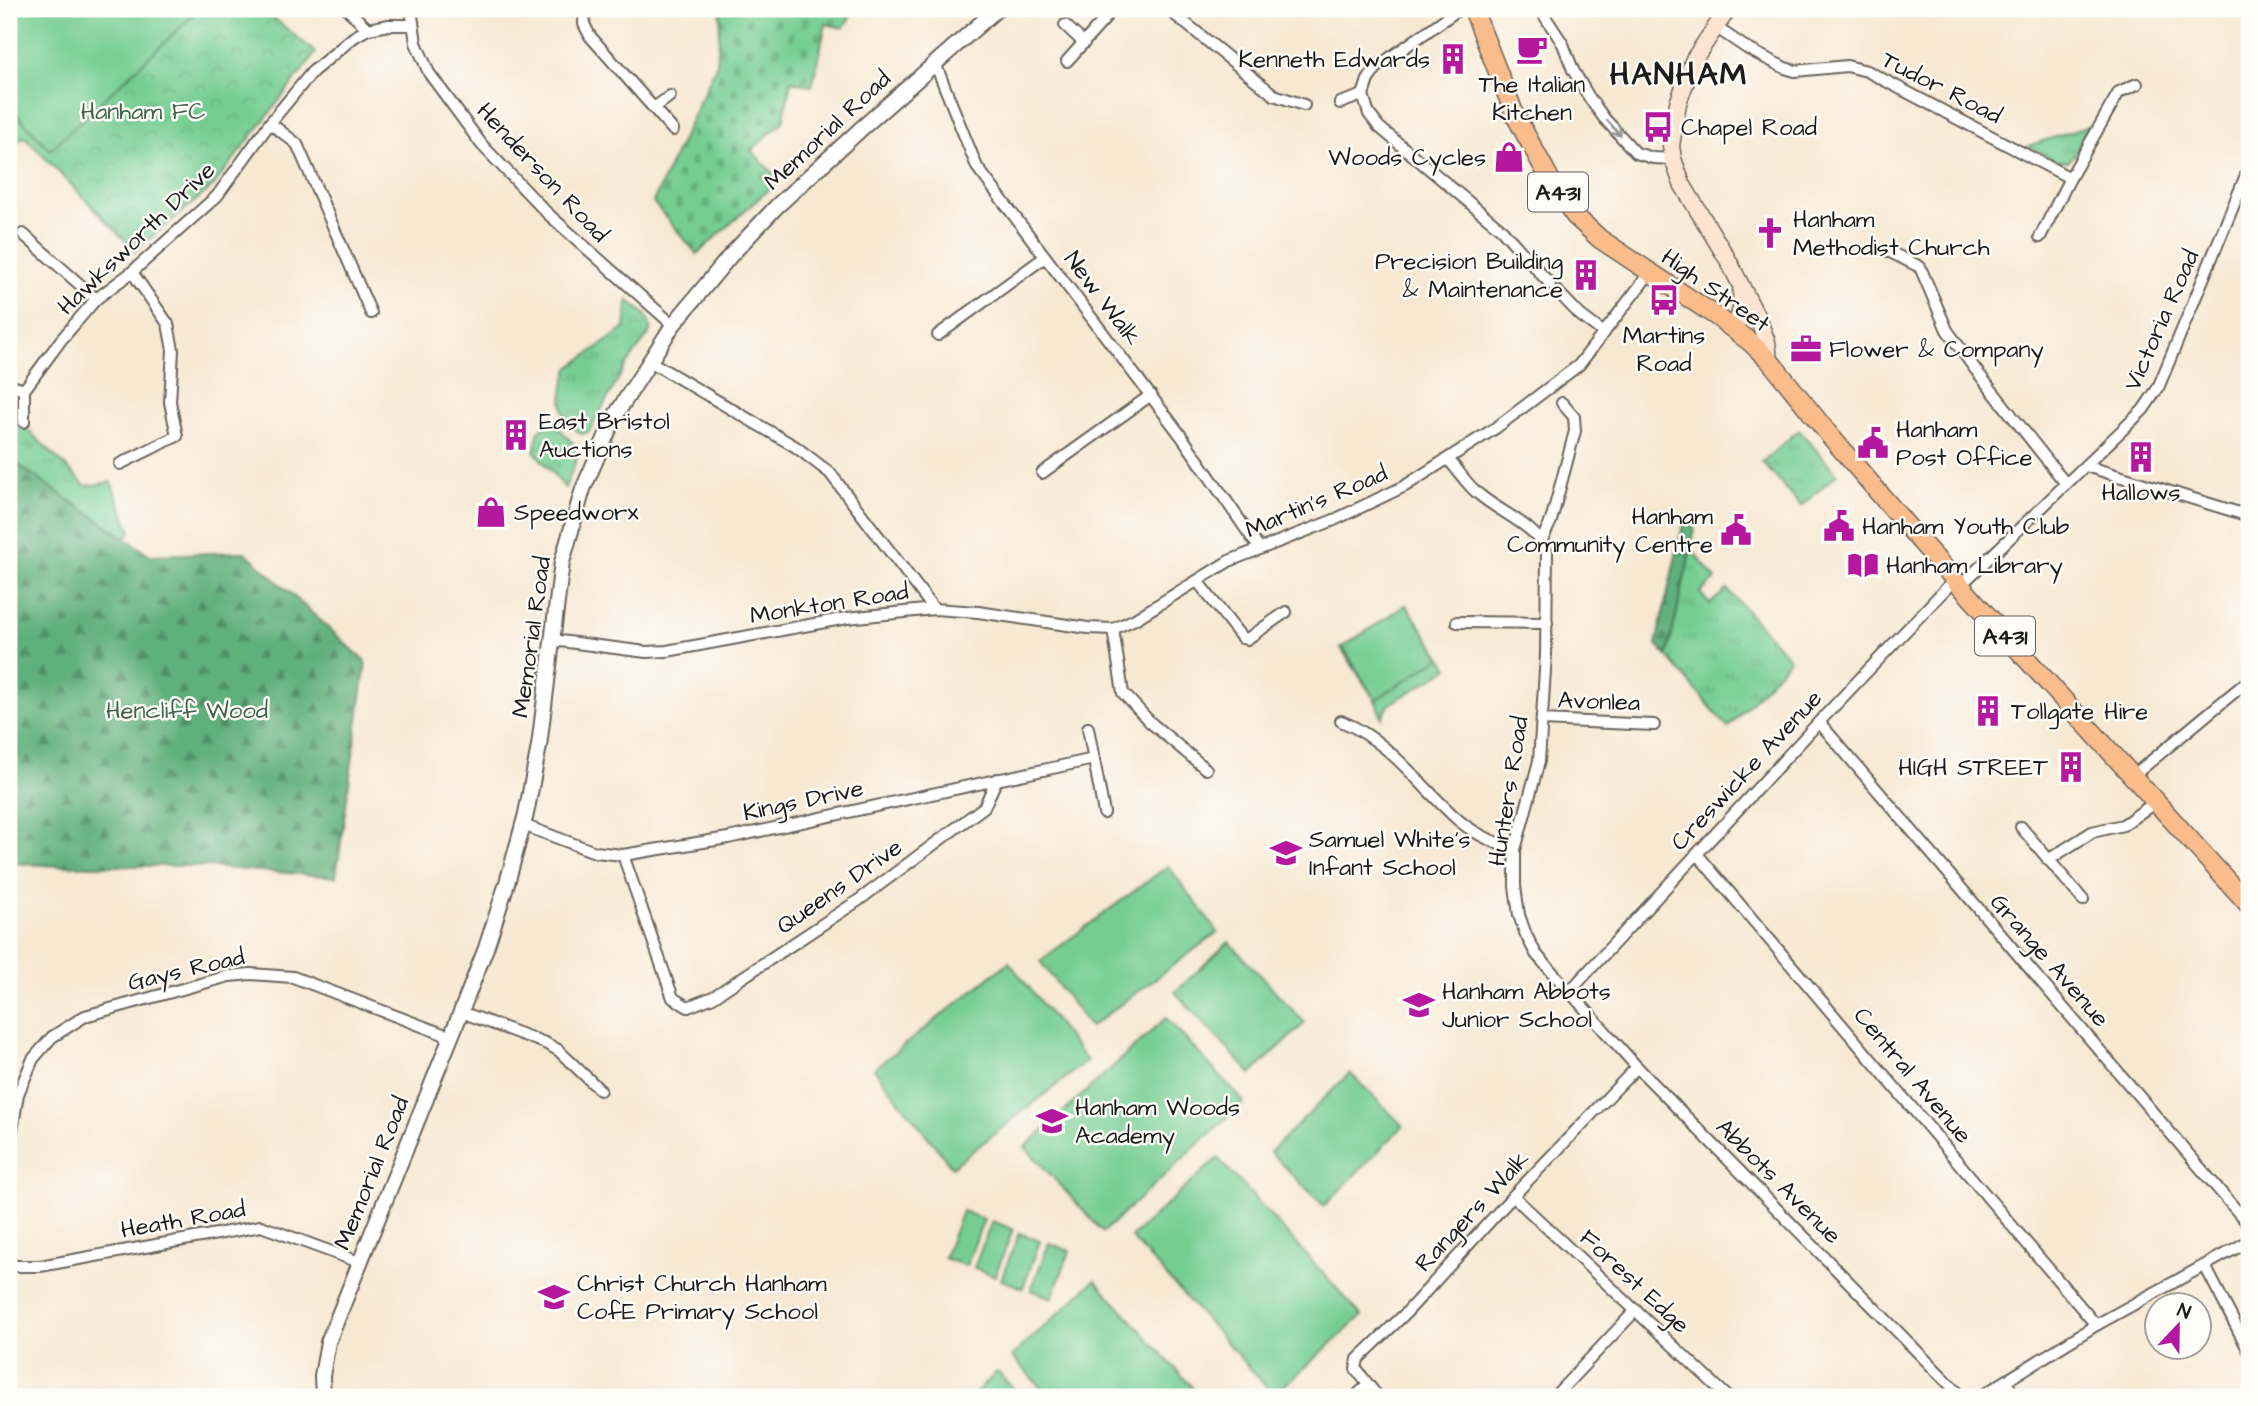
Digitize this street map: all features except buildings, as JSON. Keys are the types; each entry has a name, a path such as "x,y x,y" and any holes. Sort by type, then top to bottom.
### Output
{"main road":[{"name":"High Street","path":"1473,9 1515,115 1556,190 1575,216 1592,233 1649,274 1735,330 1769,360 1831,437 1958,582 2249,905"},
{"path":"1728,9 1694,59 1678,103 1671,146 1682,184 1759,321 1767,342 1769,360"},
{"path":"1716,316 1727,308 1740,285"},
{"path":"1735,330 1742,305 1740,285"}],"street":[{"path":"347,9 368,29 412,25"},
{"name":"Henderson Road","path":"411,9 416,43 429,73 482,145 547,213 673,326"},
{"path":"585,9 584,24 590,36 673,130"},
{"name":"Memorial Road","path":"323,1397 322,1376 328,1342 486,948 523,825 539,746 562,562 583,489 615,416 673,326 730,256 777,206 997,9"},
{"path":"1068,61 1111,9"},
{"path":"1168,9 1274,95 1304,105"},
{"path":"1459,9 1377,67 1368,79 1363,95 1369,114 1379,127 1502,230 1580,315 1604,333"},
{"path":"1540,9 1558,35 1573,70 1590,99 1612,127 1636,153 1653,158 1673,159"},
{"path":"1065,25 1084,43"},
{"name":"Tudor Road","path":"1714,26 1748,49 1785,68 1795,71 1847,66 1886,79 2070,178"},
{"name":"Hawksworth Drive","path":"24,390 96,299 217,197 270,123 312,72 354,37 368,29"},
{"name":"New Walk","path":"935,62 972,159 1151,395 1259,548"},
{"path":"2040,237 2119,92 2137,85"},
{"path":"1340,103 1363,95"},
{"path":"654,108 670,96"},
{"path":"270,123 297,144 371,313"},
{"name":"Victoria Road","path":"1958,582 2086,466 2143,410 2158,388 2249,168"},
{"path":"23,234 96,299"},
{"path":"1888,251 1920,267 1947,330 2066,484"},
{"path":"938,335 1045,257"},
{"path":"120,464 177,436 170,402 173,350 168,324 131,272"},
{"name":"Martin's Road","path":"1113,629 1135,620 1229,561 1334,520 1405,486 1497,427 1579,365 1649,274"},
{"path":"651,362 796,447 830,473 934,609"},
{"path":"9,385 24,390 24,422"},
{"path":"1042,473 1151,395"},
{"name":"Hunters Road","path":"1562,403 1574,417 1575,431 1551,521 1542,540 1547,552 1547,623 1539,761 1515,850 1515,886 1526,935 1536,954 1570,991"},
{"path":"1448,459 1478,494 1542,540"},
{"path":"2086,466 2249,516"},
{"path":"1198,582 1240,636 1247,639 1286,612"},
{"name":"Creswicke Avenue","path":"1570,991 1819,722 1958,582"},
{"name":"Monkton Road","path":"552,640 646,652 667,651 847,618 934,609 1113,629"},
{"path":"1457,622 1547,623"},
{"path":"1113,629 1123,693 1150,722 1206,769"},
{"path":"2134,775 2249,680"},
{"name":"Avonlea","path":"1542,720 1654,725"},
{"path":"1341,721 1368,734 1389,750 1459,821 1492,842 1515,850"},
{"name":"Grange Avenue","path":"1819,722 2249,1225"},
{"path":"1088,727 1104,813"},
{"name":"Kings Drive","path":"523,825 595,852 623,855 728,838 1094,759"},
{"name":"Queens Drive","path":"623,855 673,998 688,1007 722,991 859,900 984,807 997,779"},
{"path":"2048,860 2092,832 2123,825 2157,801"},
{"path":"2021,827 2083,901"},
{"name":"Central Avenue","path":"1697,853 2095,1325"},
{"name":"Gays Road","path":"9,1150 18,1094 33,1059 52,1037 85,1016 229,976 293,976 451,1037"},
{"name":"Abbots Avenue","path":"1570,991 1637,1067 1962,1397"},
{"path":"461,1012 545,1042 558,1050 600,1090"},
{"name":"Rangers Walk","path":"1378,1397 1356,1369 1358,1359 1406,1313 1637,1067"},
{"name":"Forest Edge","path":"1513,1196 1728,1397"},
{"name":"Heath Road","path":"9,1266 40,1266 261,1226 359,1262"},
{"path":"1980,1397 2095,1325 2249,1241"},
{"path":"2205,1266 2249,1351"},
{"path":"1554,1397 1636,1310"},
{"path":"2006,1383 2016,1397"},
{"path":"1355,1397 1368,1385"}],"green space":[{"name":"Hanham FC","path":"9,9 263,9 316,53 213,186 135,251 24,136 9,150"},
{"path":"9,9 200,9 50,150 9,106"},
{"path":"721,9 854,11 843,28 826,24 812,86 791,81 783,122 751,150 779,180 697,254 653,202 717,64"},
{"path":"2089,126 2076,153 2068,162 2056,161 2028,146"},
{"path":"628,300 646,315 651,327 649,334 626,365 589,432 582,434 567,420 562,404 569,368 625,328"},
{"path":"9,398 14,404 14,423 25,427 86,486 111,482 131,531 125,538 9,459"},
{"path":"549,422 556,425 580,451 565,488 534,451 539,431"},
{"path":"1799,430 1837,474 1801,506 1762,462"},
{"name":"Hencliff Wood","path":"9,459 150,555 245,552 366,662 336,877 198,866 60,866 9,863"},
{"path":"1684,520 1695,530 1667,656 1656,644"},
{"path":"1691,549 1716,579 1700,593 1710,604 1727,589 1790,659 1728,728 1667,656"},
{"path":"1406,605 1449,668 1389,705 1382,718 1375,700 1341,648"},
{"path":"1406,605 1441,657 1375,700 1343,647"},
{"path":"1168,866 1218,932 1090,1027 1040,961"},
{"path":"1229,942 1305,1023 1251,1074 1175,992"},
{"path":"1009,962 1087,1061 952,1167 874,1069"},
{"path":"1166,1018 1244,1102 1103,1232 1025,1147"},
{"path":"1350,1073 1403,1126 1324,1206 1270,1152"},
{"path":"1218,1158 1362,1316 1274,1395 1131,1237"},
{"path":"962,1211 984,1219 966,1266 944,1258"},
{"path":"992,1221 1013,1229 995,1276 974,1268"},
{"path":"1019,1233 1040,1241 1023,1288 1001,1280"},
{"path":"1049,1243 1070,1251 1052,1298 1031,1290"},
{"path":"1095,1280 1201,1397 1049,1397 1012,1356"},
{"path":"997,1372 1022,1397 971,1397"}],"place":[{"name":"The Italian Kitchen","path":"1532,49"},
{"name":"Kenneth Edwards","path":"1453,59"},
{"name":"Chapel Road","path":"1658,127"},
{"name":"Woods Cycles","path":"1509,157"},
{"name":"Hanham Methodist Church","path":"1770,233"},
{"name":"Precision Building & Maintenance","path":"1586,275"},
{"name":"Martins Road","path":"1664,300"},
{"name":"Flower & Company","path":"1806,349"},
{"name":"East Bristol Auctions","path":"516,435"},
{"name":"Hanham Post Office","path":"1873,443"},
{"name":"Hallows","path":"2141,457"},
{"name":"Speedworx","path":"491,512"},
{"name":"Hanham Youth Club","path":"1839,526"},
{"name":"Hanham Community Centre","path":"1736,530"},
{"name":"Hanham Library","path":"1863,565"},
{"name":"Tollgate Hire","path":"1988,711"},
{"name":"HIGH STREET","path":"2071,767"},
{"name":"Samuel White's Infant School","path":"1286,853"},
{"name":"Hanham Abbots Junior School","path":"1419,1005"},
{"name":"Hanham Woods Academy","path":"1052,1121"},
{"name":"Christ Church Hanham CofE Primary School","path":"554,1297"}],"district":[{"name":"HANHAM","path":"1679,73"}]}
